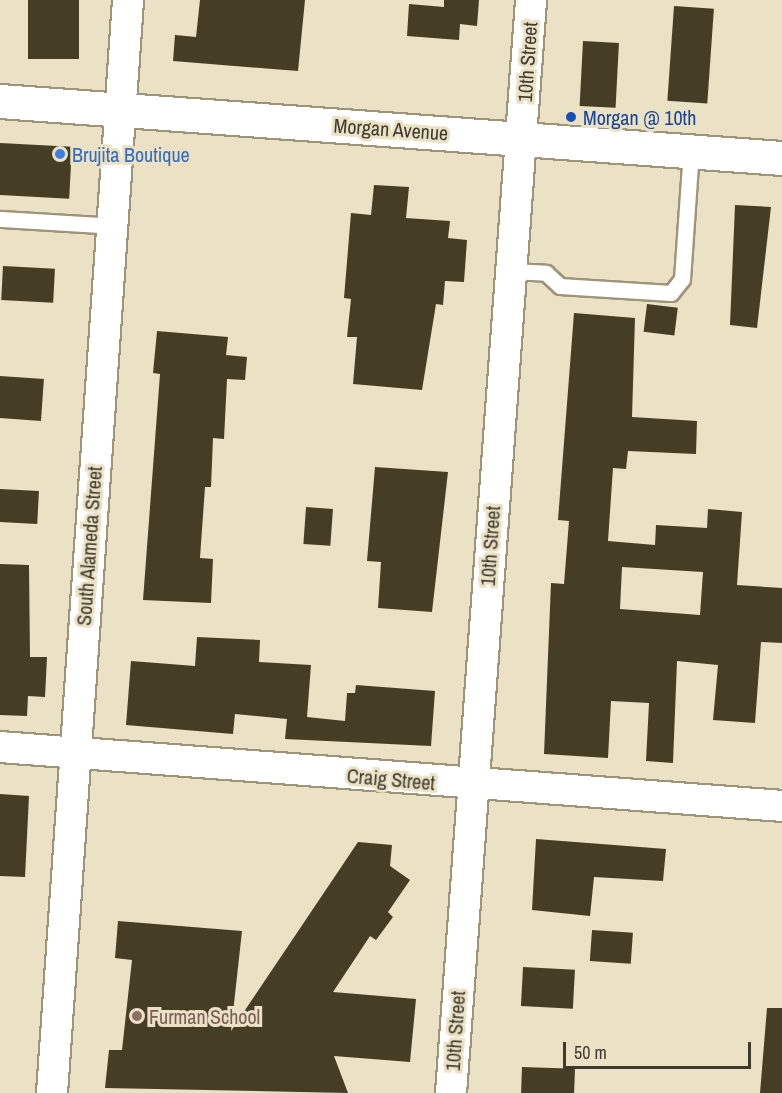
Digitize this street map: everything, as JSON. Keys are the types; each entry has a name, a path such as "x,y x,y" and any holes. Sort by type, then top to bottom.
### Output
{"main road":[{"name":"Morgan Avenue","path":"0,101 782,158"}],"street":[{"name":"South Alameda Street","path":"52,1093 74,752 129,0"},
{"name":"10th Street","path":"451,1093 471,786 531,0"},
{"name":"Craig Street","path":"0,747 471,786 782,806"}],"lane":[{"path":"511,271 546,273 560,286 671,293 682,279 691,151"},
{"path":"0,219 113,226"}],"building":[{"path":"28,0 79,0 79,59 28,59"},
{"path":"200,0 305,0 298,71 173,61 175,35 196,37"},
{"path":"444,0 479,0 477,26 460,24 459,40 407,36 409,4 444,7"},
{"path":"674,6 714,9 707,104 667,101"},
{"path":"583,41 619,43 616,108 580,106"},
{"path":"0,143 72,147 69,199 0,195"},
{"path":"374,185 409,187 406,218 450,221 448,238 467,240 464,282 445,281 443,305 436,304 422,390 353,384 357,337 347,337 351,299 344,298 351,213 371,215"},
{"path":"735,205 771,207 757,328 730,325"},
{"path":"3,266 55,269 53,303 1,300"},
{"path":"647,304 678,308 674,336 644,332"},
{"path":"574,313 635,318 632,417 697,421 696,454 628,451 626,469 613,468 608,541 655,545 656,525 707,528 708,509 742,512 737,585 782,588 782,643 761,642 755,723 713,720 718,665 677,661 673,763 646,761 649,703 611,701 608,758 544,754 551,583 564,584 569,521 558,520","holes":["622,567 703,572 700,615 620,609"]},
{"path":"157,331 228,337 226,355 247,357 245,380 227,379 224,439 213,438 211,487 205,487 200,558 213,559 211,603 143,600 160,374 153,373"},
{"path":"0,376 44,379 41,421 0,418"},
{"path":"375,467 448,472 432,612 378,608 381,562 367,561"},
{"path":"0,489 39,491 37,524 0,522"},
{"path":"306,507 333,509 330,546 303,544"},
{"path":"0,564 29,565 30,657 47,657 45,697 28,696 27,716 0,715"},
{"path":"197,637 260,640 259,662 311,665 307,717 345,721 347,693 355,693 356,685 435,691 431,746 285,739 287,719 235,714 233,734 126,725 131,661 195,666"},
{"path":"0,794 29,796 25,877 0,876"},
{"path":"536,839 666,849 663,881 594,877 590,916 532,910"},
{"path":"358,842 392,845 390,866 410,880 388,912 393,917 376,940 370,936 333,992 416,999 410,1062 334,1056 348,1093 105,1088 109,1050 122,1050 132,960 115,958 118,921 242,931 231,1031"},
{"path":"592,930 633,933 631,964 590,961"},
{"path":"523,967 575,970 573,1009 521,1006"},
{"path":"767,1008 782,1008 782,1093 760,1093"},
{"path":"522,1067 575,1069 574,1093 521,1093"}],"place":[{"name":"Morgan @ 10th","path":"571,117"},
{"name":"Brujita Boutique","path":"60,154"},
{"name":"Furman School","path":"137,1016"}]}
